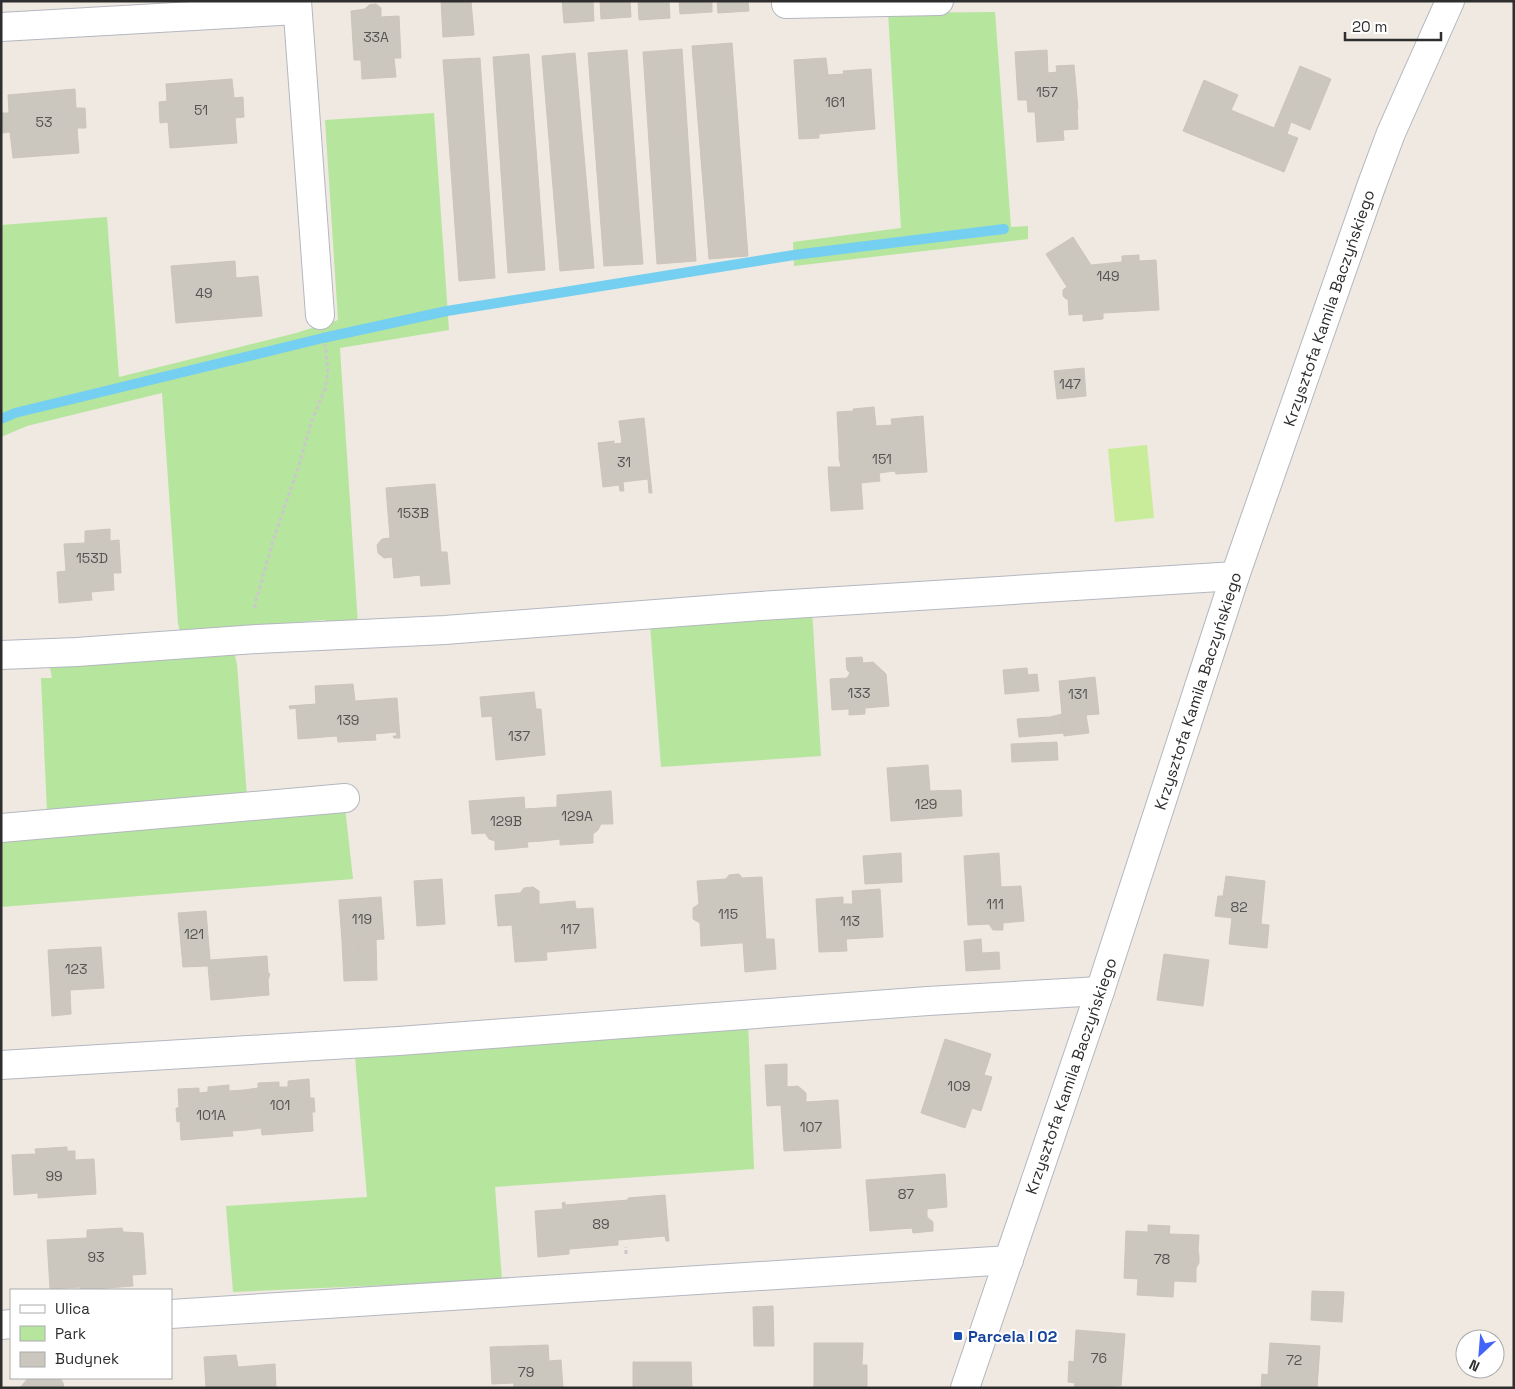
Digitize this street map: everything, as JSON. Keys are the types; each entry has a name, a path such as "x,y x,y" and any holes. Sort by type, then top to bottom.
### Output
{"street":[{"path":"786,4 939,1"},
{"name":"Krzysztofa Kamila Baczyńskiego","path":"965,1388 1100,991 1235,576 1372,184 1391,133 1450,1"},
{"path":"1,27 297,6 320,314"},
{"path":"1,655 78,652 257,639 445,630 760,606 1235,576"},
{"path":"1,828 344,798"},
{"path":"1,1065 399,1041 928,1001 1100,991"},
{"path":"172,1314 1009,1260"}],"path":[{"path":"257,639 254,604 274,538 300,465 312,420 325,389 328,372 325,346"}],"green space":[{"path":"995,12 1011,227 1028,226 1028,239 794,266 793,242 901,228 888,13"},
{"path":"434,113 449,330 340,348 358,625 338,627 324,620 180,632 162,393 27,426 1,437 1,225 107,217 119,377 296,333 338,320 325,120"},
{"path":"1147,445 1154,518 1115,522 1108,449"},
{"path":"812,610 821,756 661,767 650,624"},
{"path":"234,652 237,664 247,797 47,813 41,678 52,678 50,668"},
{"path":"345,807 353,879 1,907 1,834"},
{"path":"748,1022 754,1169 495,1187 502,1280 233,1292 226,1206 367,1197 355,1057"}],"building":[{"path":"441,1 471,1 474,35 443,37"},
{"path":"562,1 593,1 594,21 564,23"},
{"path":"600,1 630,1 631,17 601,19"},
{"path":"638,1 669,1 670,18 639,20"},
{"path":"679,1 712,1 712,12 680,14"},
{"path":"717,1 748,1 749,11 718,13"},
{"path":"376,4 381,8 381,17 399,16 401,58 394,58 396,77 362,79 361,60 354,60 351,11 365,9 369,5"},
{"path":"732,43 748,256 709,259 692,46"},
{"path":"682,49 696,261 657,264 643,52"},
{"path":"627,50 643,264 604,266 588,53"},
{"path":"1047,50 1048,73 1057,72 1056,66 1074,65 1078,129 1063,130 1064,140 1037,142 1035,112 1028,112 1027,100 1018,100 1015,52"},
{"path":"575,53 594,268 560,271 542,56"},
{"path":"529,54 545,270 508,273 493,57"},
{"path":"480,58 495,278 459,281 443,60"},
{"path":"826,58 828,75 844,74 843,71 871,69 875,129 819,134 819,138 799,139 794,60"},
{"path":"1300,66 1331,79 1310,130 1291,122 1287,134 1298,138 1284,172 1183,131 1204,80 1238,95 1231,110 1274,128"},
{"path":"232,79 234,98 243,97 244,117 235,118 237,143 170,148 168,122 160,123 159,102 167,101 166,84"},
{"path":"75,89 76,108 85,108 86,128 77,128 79,153 13,158 10,132 2,133 1,113 9,113 8,95"},
{"path":"1073,237 1091,265 1122,262 1122,256 1139,255 1139,261 1156,260 1159,310 1103,313 1103,319 1083,321 1083,314 1069,315 1068,299 1063,296 1063,290 1067,287 1046,254"},
{"path":"235,261 236,278 258,276 262,316 176,323 171,266"},
{"path":"1084,368 1086,396 1057,399 1054,371"},
{"path":"874,407 876,426 892,425 891,419 923,416 927,472 896,474 895,471 879,473 880,481 861,483 863,509 831,511 828,467 841,467 837,412"},
{"path":"644,418 652,493 649,493 648,479 623,482 624,491 620,491 619,485 603,487 598,443 614,441 614,444 622,443 619,421"},
{"path":"435,484 441,552 447,552 450,584 421,586 420,575 394,578 392,557 384,558 378,553 377,545 382,539 390,538 386,488"},
{"path":"110,529 110,541 119,540 121,573 113,573 114,590 91,592 92,600 59,603 57,572 66,571 64,544 85,543 85,531"},
{"path":"862,657 863,663 873,662 886,674 889,706 865,708 865,714 849,715 849,709 832,710 830,679 847,678 850,673 847,670 846,658"},
{"path":"1027,668 1028,675 1037,674 1039,691 1005,694 1003,670"},
{"path":"1095,677 1099,714 1086,715 1089,733 1064,736 1059,681"},
{"path":"353,684 355,701 397,698 400,738 394,738 393,736 397,736 396,732 375,734 376,740 338,742 337,736 298,739 296,708 290,709 289,706 316,704 315,686"},
{"path":"534,692 536,709 541,709 545,755 496,760 492,716 482,717 480,697"},
{"path":"1062,714 1064,733 1019,737 1017,719 1050,717"},
{"path":"1057,742 1058,760 1012,762 1011,744"},
{"path":"928,765 930,791 961,790 962,816 891,821 887,768"},
{"path":"611,791 613,824 601,824 593,834 593,843 560,845 560,839 543,841 541,808 557,807 557,795"},
{"path":"524,797 525,809 541,808 543,841 527,842 528,847 495,850 495,841 489,839 485,833 472,834 469,801"},
{"path":"901,853 902,882 865,884 863,856"},
{"path":"999,853 1001,887 1021,886 1024,921 1003,923 1003,930 993,930 989,924 968,925 964,856"},
{"path":"739,874 742,878 762,877 766,941 701,946 700,923 693,919 693,908 699,904 697,881 726,879 729,875"},
{"path":"1226,876 1265,881 1261,924 1269,925 1267,948 1229,944 1232,918 1215,916 1218,896 1223,896"},
{"path":"442,879 445,924 417,926 414,881"},
{"path":"533,887 539,891 539,904 543,904 547,960 515,962 512,925 498,926 495,895 520,893 524,888"},
{"path":"880,889 883,937 846,939 847,951 819,952 816,899 843,897 843,904 853,904 852,891"},
{"path":"381,897 384,939 369,940 370,952 359,952 359,940 342,941 339,900"},
{"path":"575,901 576,909 593,908 596,948 547,952 543,904"},
{"path":"206,911 210,960 267,956 268,972 270,974 268,980 269,995 211,1000 208,966 183,967 178,913"},
{"path":"376,939 377,980 344,981 342,941 359,940 359,952 370,952 369,940"},
{"path":"766,939 774,939 776,969 745,972 743,943 766,941"},
{"path":"981,939 982,953 999,952 1000,969 966,971 964,941"},
{"path":"101,947 104,988 70,990 71,1014 52,1016 48,950"},
{"path":"1164,954 1209,960 1203,1006 1157,1000"},
{"path":"945,1039 991,1054 984,1075 992,1077 981,1111 972,1108 965,1128 921,1113"},
{"path":"787,1064 787,1087 798,1086 806,1093 806,1102 838,1100 841,1148 784,1151 781,1105 767,1106 765,1065"},
{"path":"309,1079 310,1098 314,1098 315,1112 312,1112 313,1131 262,1135 261,1128 247,1130 244,1090 258,1088 258,1083 279,1082 279,1087 288,1087 288,1081"},
{"path":"229,1085 229,1091 244,1090 247,1130 232,1131 233,1136 181,1140 180,1121 177,1122 176,1108 179,1108 178,1089 199,1088 199,1093 208,1092 208,1087"},
{"path":"67,1147 67,1151 75,1151 75,1160 94,1159 96,1194 38,1198 38,1193 14,1195 12,1155 36,1154 35,1149"},
{"path":"945,1174 947,1207 927,1209 927,1217 933,1222 933,1231 913,1233 912,1228 870,1231 866,1180"},
{"path":"665,1195 669,1241 666,1241 665,1236 618,1240 618,1245 569,1249 569,1254 538,1257 535,1211 563,1209 562,1203 565,1202 565,1205"},
{"path":"1148,1225 1170,1226 1169,1234 1199,1235 1199,1263 1196,1268 1196,1282 1174,1281 1173,1297 1137,1295 1138,1279 1124,1278 1126,1231 1148,1232"},
{"path":"122,1228 123,1232 143,1233 146,1274 132,1275 133,1286 93,1289 80,1289 80,1287 50,1289 47,1240 87,1238 87,1230"},
{"path":"1312,1291 1344,1292 1342,1322 1311,1320"},
{"path":"773,1306 774,1346 754,1346 753,1307"},
{"path":"1076,1330 1125,1334 1121,1386 1116,1386 1115,1388 1074,1388 1075,1383 1068,1382 1069,1361 1074,1362"},
{"path":"814,1343 863,1343 862,1365 867,1365 867,1388 814,1388"},
{"path":"1270,1343 1320,1346 1317,1388 1261,1388 1262,1374 1268,1375"},
{"path":"548,1345 549,1361 561,1360 563,1388 514,1388 514,1383 492,1384 490,1347"},
{"path":"236,1355 238,1367 275,1364 276,1388 206,1388 204,1357"},
{"path":"633,1362 691,1362 692,1388 633,1388"},
{"path":"27,1379 61,1379 64,1388 20,1388"}],"waterway":[{"path":"1,419 15,413 323,338 447,311 794,255 1004,229"}],"place":[{"name":"Parcela I 02","path":"958,1336"}]}
